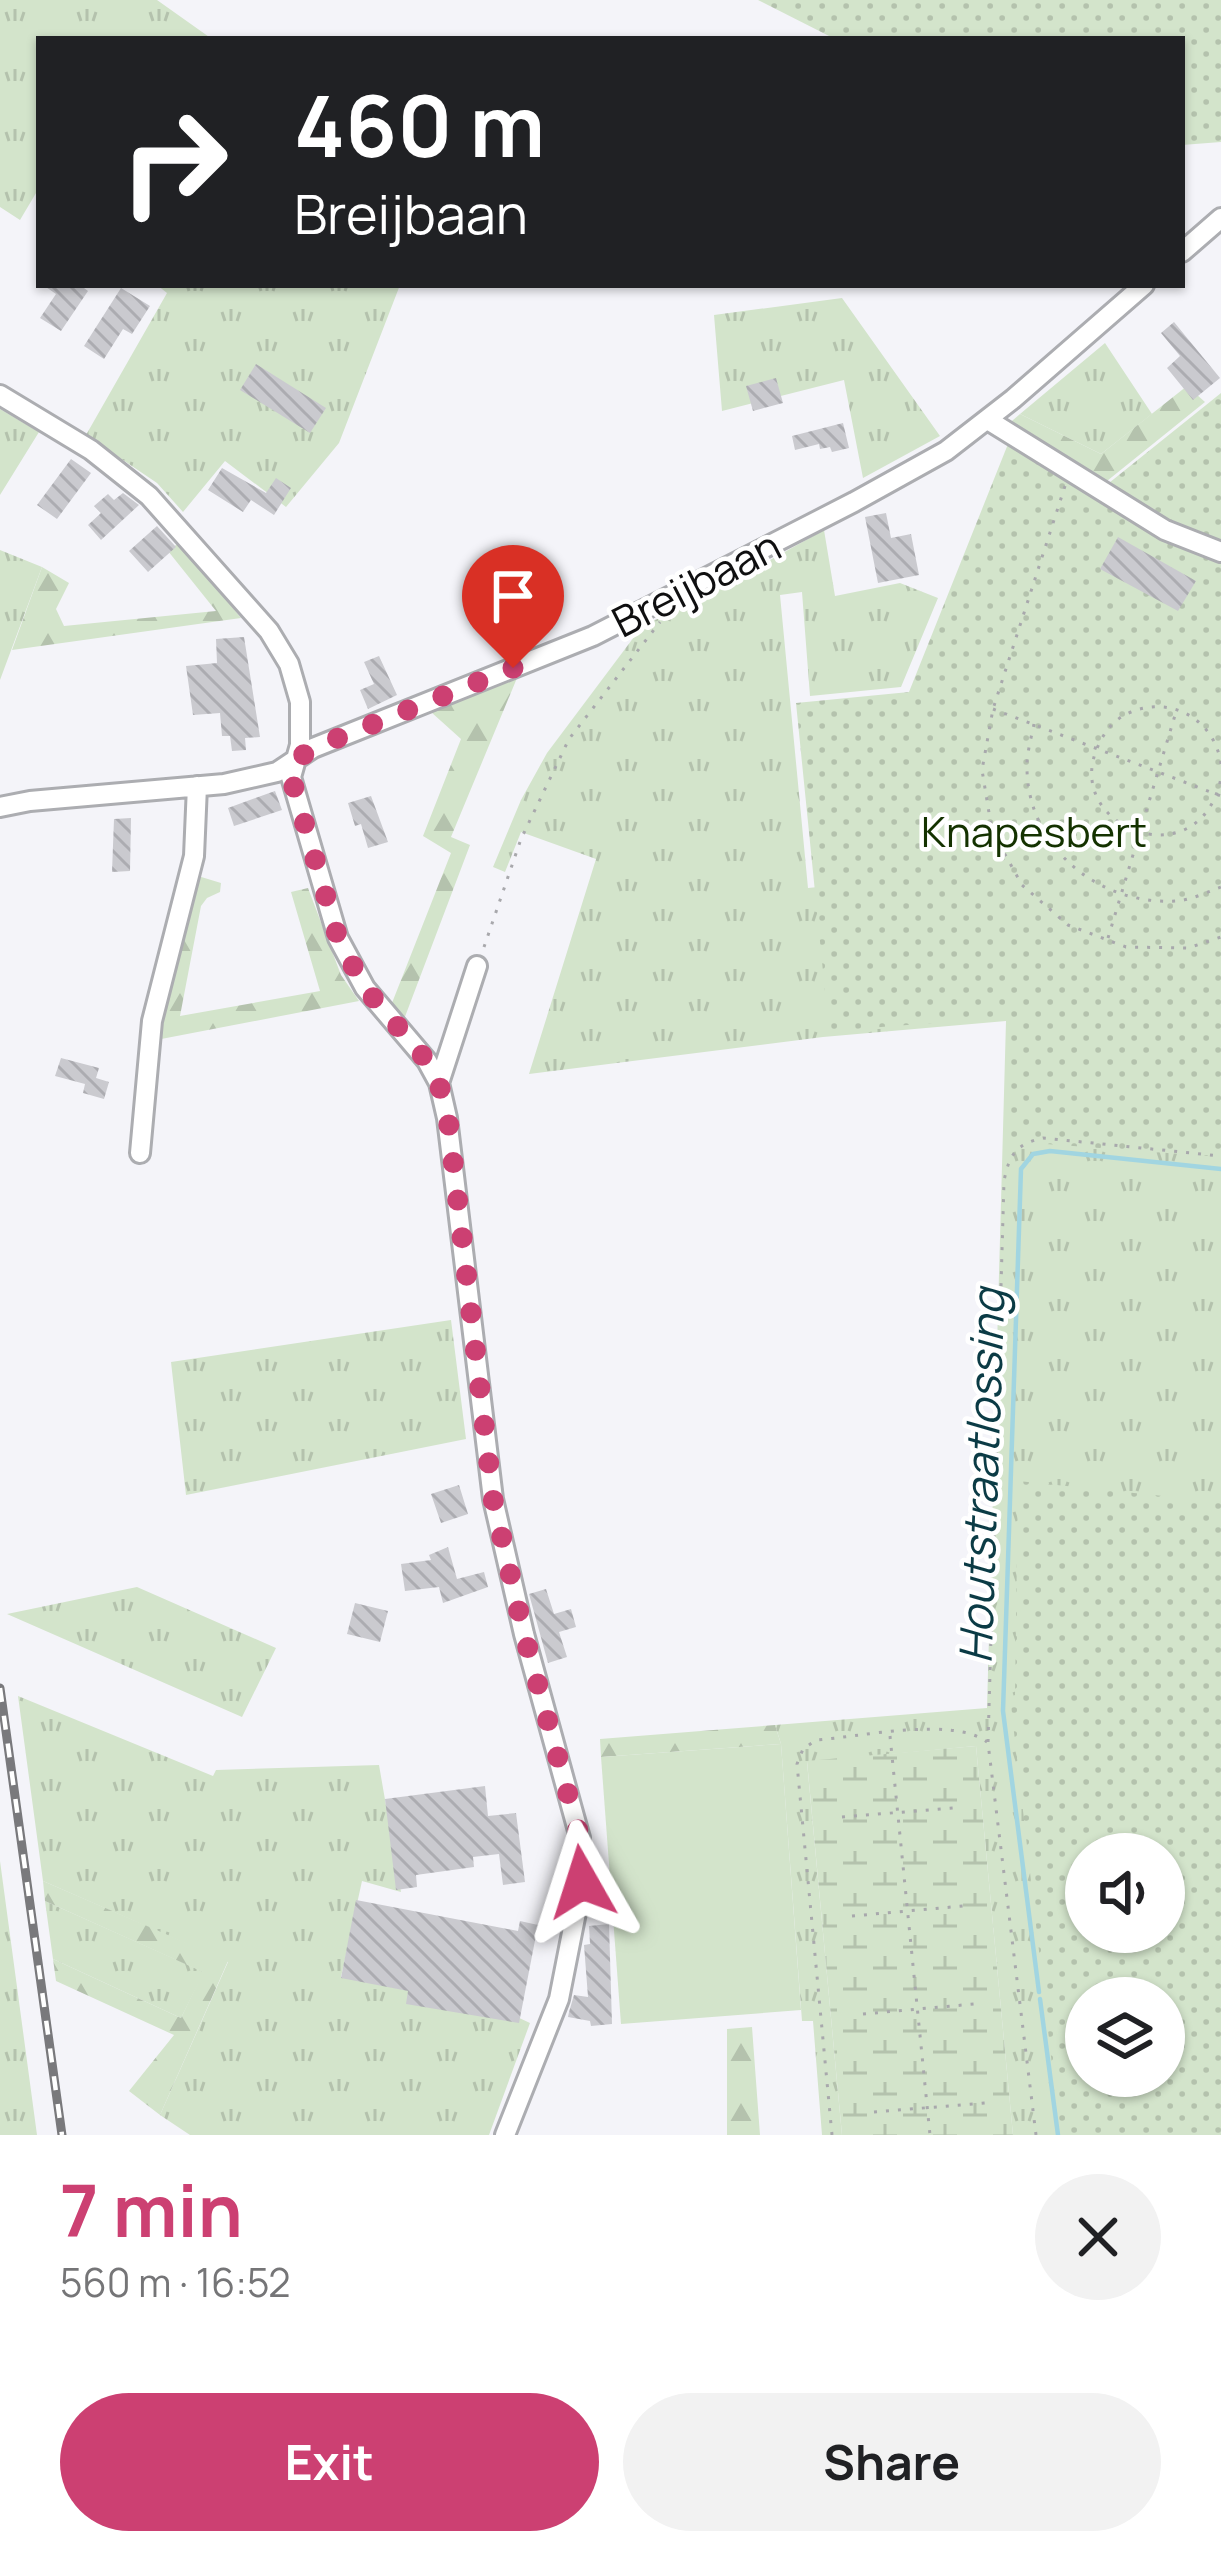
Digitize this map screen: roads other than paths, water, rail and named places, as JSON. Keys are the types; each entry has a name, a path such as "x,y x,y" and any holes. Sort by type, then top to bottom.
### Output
{"street":[{"path":"1185,249 1221,218"},
{"name":"Breijbaan","path":"0,807 197,786 277,772 313,748 593,636 946,451 1141,288"},
{"path":"0,395 91,449 149,496 269,632 289,664 300,702 300,745 291,777 338,938 365,988 427,1061 439,1084 448,1118 493,1499 580,1838 582,1882 559,1999 506,2135"},
{"path":"988,420 1165,530 1221,552"},
{"path":"140,1153 152,1021 194,856 197,786"},
{"path":"439,1084 477,966"}],"waterway":[{"name":"Houtstraatlossing","path":"1039,1992 1003,1711 1021,1169 1033,1154 1050,1151 1221,1169"},
{"name":"Houtstraatlossing","path":"1040,1999 1058,2135"}],"railway":[{"path":"0,1688 62,2135"}],"park label":[{"name":"Knapesbert","path":"1034,831"}]}
